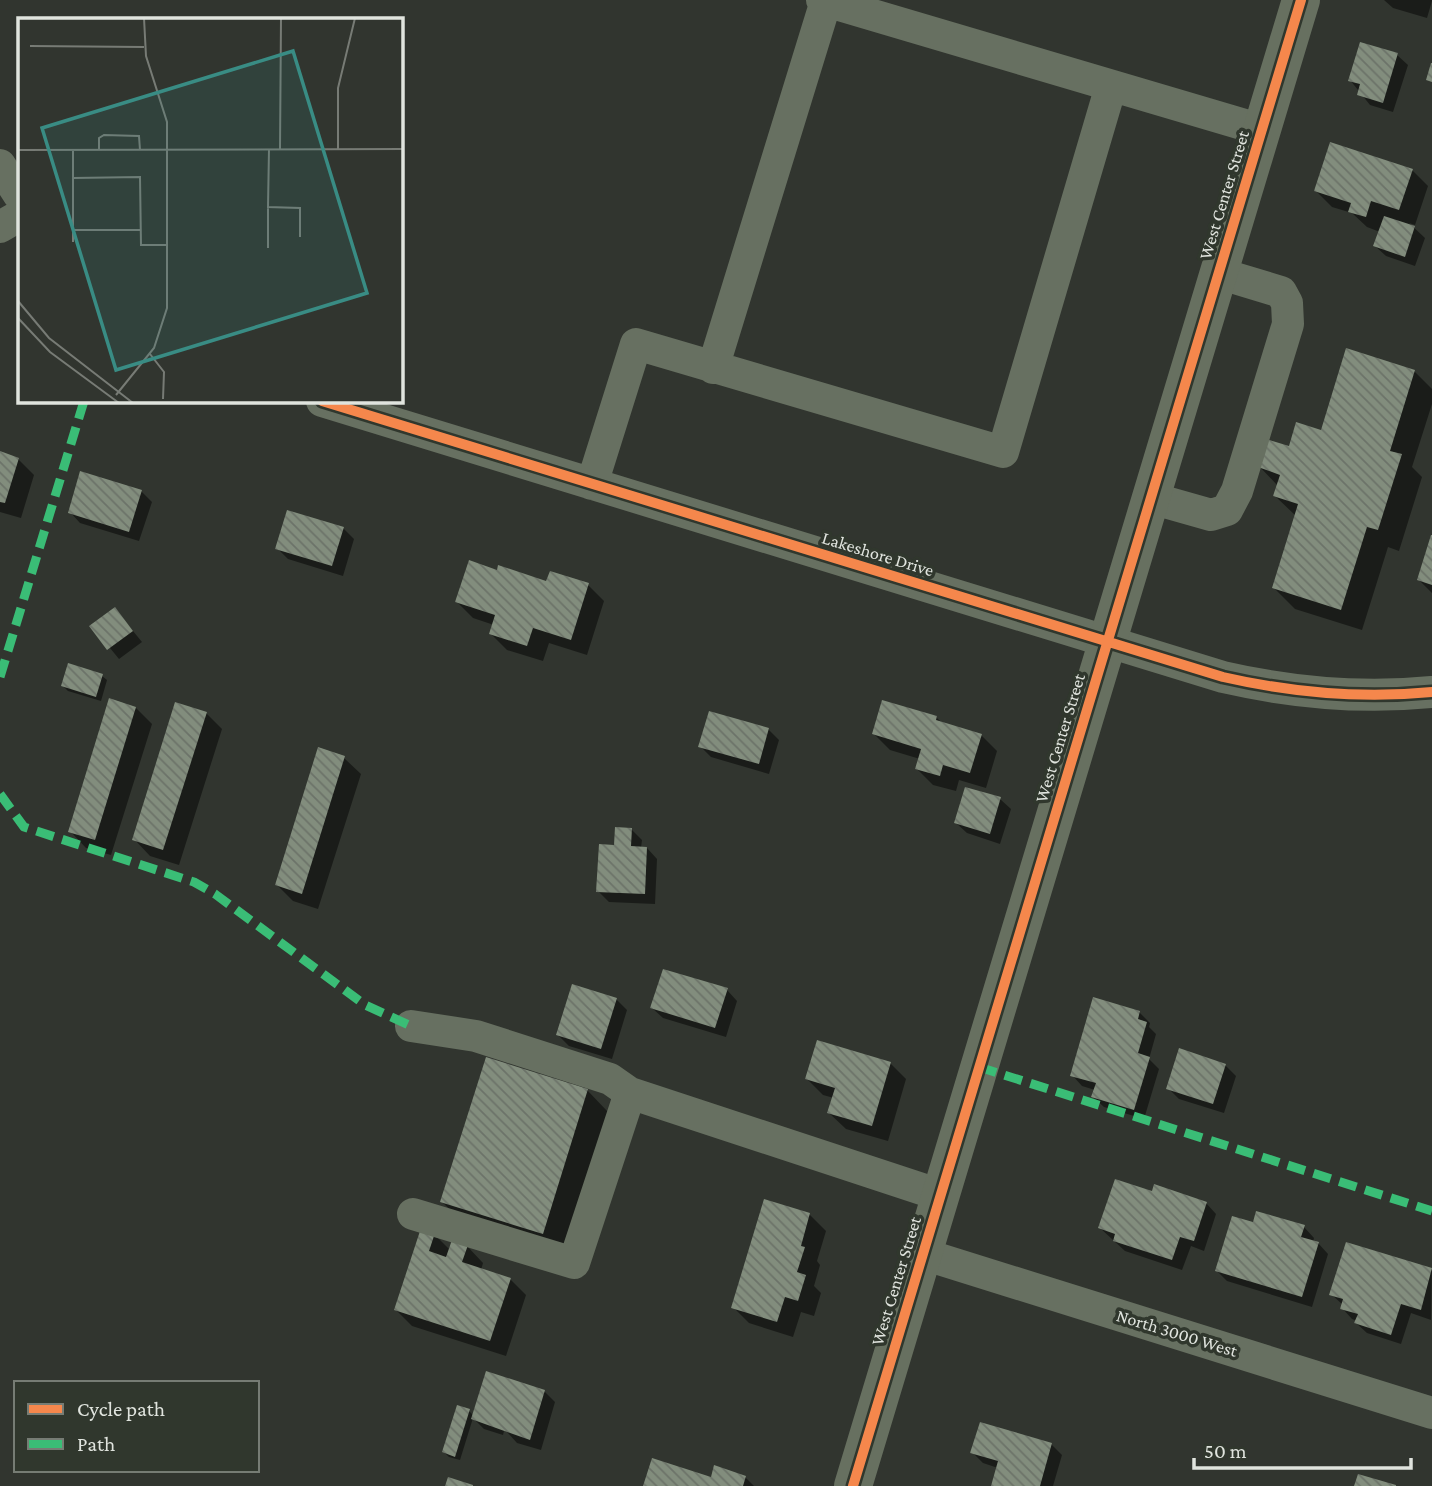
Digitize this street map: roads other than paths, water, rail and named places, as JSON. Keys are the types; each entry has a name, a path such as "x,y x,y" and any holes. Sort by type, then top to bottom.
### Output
{"main road":[{"name":"West Center Street","path":"853,1486 1301,0"}],"street":[{"path":"713,368 824,1 1262,130"},
{"path":"592,484 636,344 1003,452 1111,86"},
{"path":"0,165 18,193"},
{"path":"0,227 18,217"},
{"path":"1151,498 1211,515 1227,510 1237,491 1289,324 1287,303 1281,292 1218,274"},
{"name":"Lakeshore Drive","path":"324,402 1223,677 1295,691 1373,696 1432,692"},
{"path":"411,1026 476,1036 610,1079 630,1093 940,1195"},
{"path":"413,1214 574,1263 630,1093"},
{"name":"North 3000 West","path":"923,1254 1432,1413"}]}
